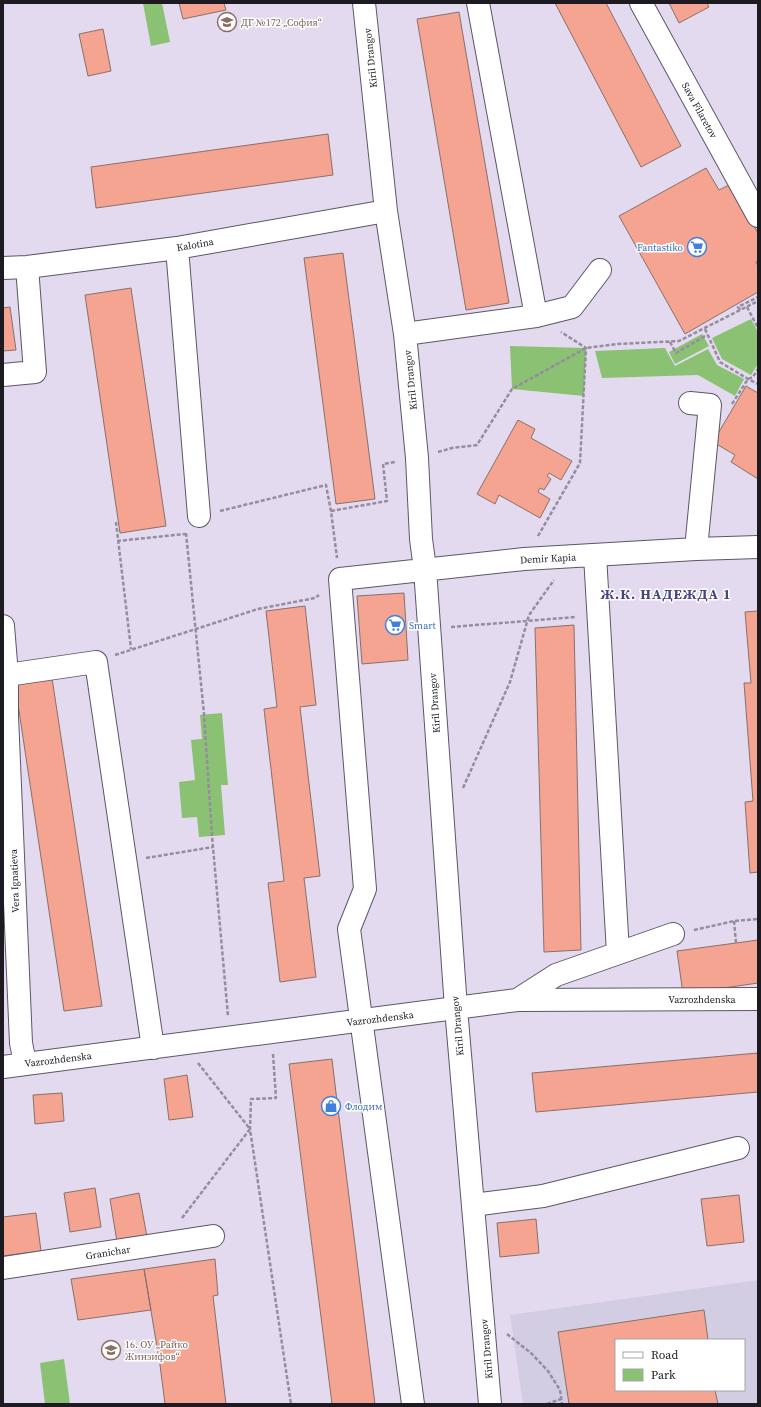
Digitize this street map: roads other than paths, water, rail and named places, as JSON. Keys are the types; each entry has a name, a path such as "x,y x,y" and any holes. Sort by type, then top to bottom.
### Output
{"street":[{"name":"Kiril Drangov","path":"364,3 386,212 406,334 417,458 421,539 425,569 456,1008 490,1404"},
{"path":"478,3 536,316"},
{"name":"Sava Filaretov","path":"641,3 758,216"},
{"name":"Kalotina","path":"3,268 27,267 177,248 386,212"},
{"path":"177,248 199,516"},
{"path":"3,375 35,372 27,267"},
{"path":"406,334 536,316 572,307 600,270"},
{"path":"690,403 710,406 696,548"},
{"name":"Demir Kapia","path":"361,1021 349,929 365,889 340,579 524,559 696,548 758,547"},
{"path":"595,555 618,953"},
{"name":"Vera Ignatieva","path":"3,626 7,675 7,716 20,1036 24,1063"},
{"path":"7,675 96,662 153,1048"},
{"path":"517,1000 556,975 673,934"},
{"name":"Vazrozhdenska","path":"3,1067 24,1063 153,1048 272,1031 361,1021 517,1000 758,999"},
{"path":"361,1021 413,1404"},
{"path":"473,1205 542,1196 738,1148"},
{"name":"Granichar","path":"3,1268 213,1236"}],"place":[{"name":"ДГ №172 „София“","path":"227,22"},
{"name":"Fantastiko","path":"697,247"},
{"name":"Smart","path":"395,625"},
{"name":"Флодим","path":"331,1106"},
{"name":"16. ОУ „Райко Жинзифов“","path":"111,1350"}],"district":[{"name":"Ж.К. НАДЕЖДА 1","path":"666,594"}]}
